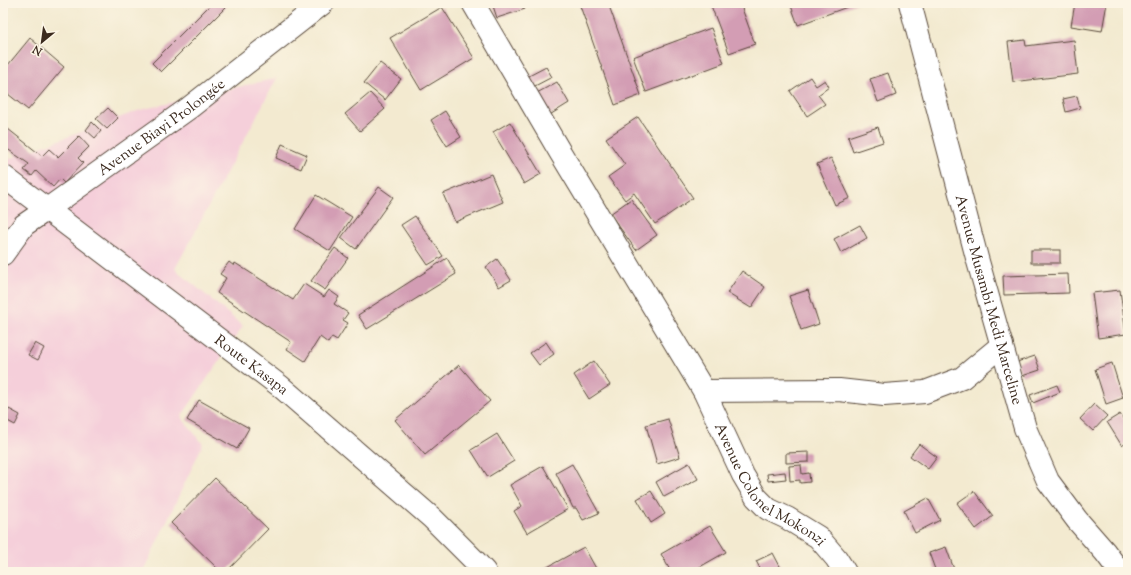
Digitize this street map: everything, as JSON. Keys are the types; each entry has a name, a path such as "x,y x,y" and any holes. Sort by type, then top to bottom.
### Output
{"street":[{"name":"Avenue Biayi Prolongée","path":"3,254 24,225 189,108 323,3"},
{"name":"Avenue Colonel Mokonzi","path":"473,3 560,152 704,391 743,475 756,497 768,508 787,518 818,538 836,558 845,572"},
{"name":"Avenue Musambi Medi Marceline","path":"910,3 977,258 1025,428 1048,481 1077,520 1120,572"},
{"name":"Route Kasapa","path":"3,176 280,386 432,518 485,572"},
{"path":"704,391 839,390 884,395 925,392 962,378 1002,345"}],"shaded area":[{"path":"277,78 175,269 243,326 181,417 203,444 143,572 3,572 3,161 140,110"}],"building":[{"path":"212,3 230,3 161,72 152,63"},
{"path":"492,3 523,3 525,9 497,18"},
{"path":"579,3 608,3 641,95 615,105"},
{"path":"710,3 740,3 755,44 729,53"},
{"path":"790,3 858,3 798,25"},
{"path":"1075,3 1107,3 1102,31 1071,26"},
{"path":"442,7 474,58 421,90 390,38"},
{"path":"711,28 724,63 646,92 633,57"},
{"path":"30,38 64,67 28,110 3,90 3,71"},
{"path":"1025,40 1026,46 1074,40 1078,74 1013,82 1008,42"},
{"path":"380,63 401,79 385,100 364,83"},
{"path":"546,67 552,77 533,87 527,77"},
{"path":"888,73 896,95 878,102 870,79"},
{"path":"810,77 816,86 825,80 829,87 818,95 825,104 807,116 790,91"},
{"path":"557,82 569,103 548,116 535,94"},
{"path":"370,93 385,109 360,131 345,114"},
{"path":"1077,96 1080,108 1066,112 1063,99"},
{"path":"108,108 118,118 107,129 96,119"},
{"path":"445,111 461,137 447,146 431,120"},
{"path":"638,117 693,198 655,224 634,193 625,200 608,177 625,165 606,138"},
{"path":"92,122 101,131 95,138 86,130"},
{"path":"510,122 541,174 524,184 493,132"},
{"path":"878,127 883,142 853,152 848,137"},
{"path":"8,129 42,156 49,149 58,157 79,136 89,147 78,158 83,163 64,183 60,179 53,187 36,171 32,176 24,170 29,164 3,146 3,137"},
{"path":"282,144 307,155 301,169 276,158"},
{"path":"831,158 850,198 835,205 817,164"},
{"path":"491,174 503,202 455,222 443,194"},
{"path":"379,187 393,197 356,249 341,238"},
{"path":"316,195 352,217 330,251 295,229"},
{"path":"631,199 657,235 636,250 610,214"},
{"path":"415,216 443,256 428,265 401,225"},
{"path":"860,225 867,238 841,253 834,239"},
{"path":"335,248 348,258 325,290 311,281"},
{"path":"1031,250 1060,250 1060,263 1031,263"},
{"path":"447,258 456,274 367,329 358,315"},
{"path":"497,259 511,280 499,287 486,267"},
{"path":"229,262 234,266 235,263 293,300 304,284 324,297 329,290 339,297 334,304 348,313 343,320 348,323 337,340 332,337 328,343 320,337 305,361 287,349 291,342 217,293 226,278 220,274"},
{"path":"742,271 765,287 751,308 727,293"},
{"path":"1068,274 1069,293 1004,295 1003,276"},
{"path":"808,290 819,324 801,330 789,296"},
{"path":"1120,290 1126,334 1098,338 1092,293"},
{"path":"546,342 554,354 539,365 530,353"},
{"path":"35,343 44,348 38,360 28,355"},
{"path":"1035,356 1040,370 1022,376 1017,362"},
{"path":"594,361 610,385 589,399 574,375"},
{"path":"1112,363 1123,398 1106,404 1095,369"},
{"path":"459,365 490,401 425,455 395,420"},
{"path":"1057,385 1060,392 1033,403 1030,395"},
{"path":"199,400 249,428 237,449 187,420"},
{"path":"1094,404 1107,416 1093,431 1080,419"},
{"path":"9,409 20,415 15,425 4,419"},
{"path":"1120,414 1128,426 1128,441 1122,446 1107,422"},
{"path":"668,419 680,457 657,464 646,425"},
{"path":"497,434 514,461 488,477 471,450"},
{"path":"919,444 937,457 928,469 910,456"},
{"path":"809,452 809,462 786,463 786,453"},
{"path":"689,463 698,479 664,497 656,482"},
{"path":"572,464 599,513 583,520 576,508 573,508 556,473"},
{"path":"801,465 802,474 809,473 810,482 800,483 800,480 790,481 789,466"},
{"path":"543,466 568,509 527,533 514,511 522,506 510,485"},
{"path":"785,472 786,479 768,481 767,474"},
{"path":"215,478 268,529 226,572 221,572 171,523"},
{"path":"651,491 665,514 651,523 637,499"},
{"path":"974,491 993,516 976,529 957,503"},
{"path":"928,498 940,520 915,533 904,511"},
{"path":"710,526 726,552 691,572 671,572 661,554"},
{"path":"584,547 598,572 542,572 542,570"},
{"path":"946,547 955,572 936,572 929,553"},
{"path":"773,553 783,572 762,572 756,561"}]}
